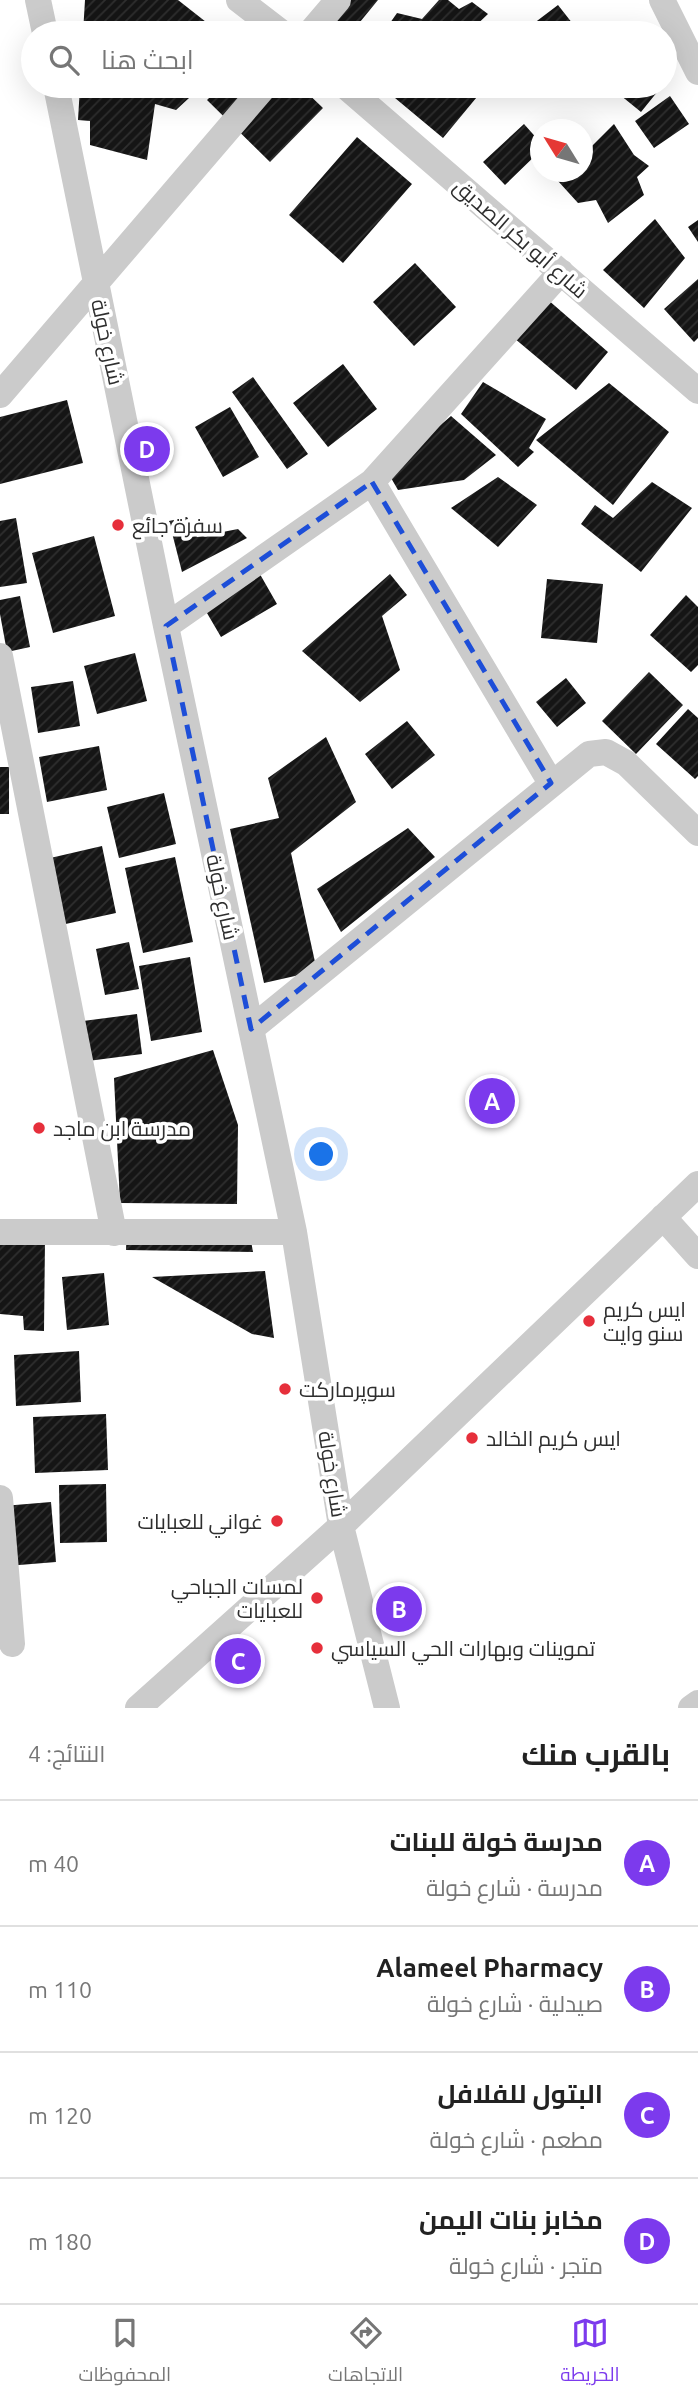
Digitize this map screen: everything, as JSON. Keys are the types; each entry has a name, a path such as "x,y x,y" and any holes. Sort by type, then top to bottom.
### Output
{"street":[{"path":"38,0 42,21"},
{"path":"239,0 266,21"},
{"path":"320,21 338,0"},
{"path":"662,0 672,21"},
{"path":"677,30 698,72"},
{"name":"شارع خولة","path":"58,98 294,1232 341,1526 387,1708"},
{"path":"0,395 255,98"},
{"name":"شارع أبو بكر الصديق","path":"359,98 698,391"},
{"path":"166,626 372,482 561,272"},
{"path":"372,482 551,783"},
{"path":"0,656 114,1233"},
{"path":"251,1029 589,754 606,752 626,763 698,833"},
{"path":"138,1708 341,1526 698,1184"},
{"path":"663,1217 698,1256"},
{"path":"0,1232 294,1232"},
{"path":"0,1497 12,1644"},
{"path":"691,1708 698,1703"}],"highlighted area":[{"path":"372,482 551,783 251,1029 166,626"}],"building":[{"path":"85,0 178,0 205,21 84,21"},
{"path":"348,0 378,0 361,21 332,21"},
{"path":"439,0 448,0 459,9 472,2 488,14 481,21 391,21 397,13 422,19"},
{"path":"558,5 571,21 537,21"},
{"path":"79,98 189,98 176,110 155,104 147,160 90,145 90,121 78,120"},
{"path":"313,98 323,108 270,162 207,100"},
{"path":"395,98 476,98 443,138"},
{"path":"624,98 652,98 641,112"},
{"path":"667,98 671,98 689,124 654,148 635,121"},
{"path":"524,124 530,131 530,161 505,185 483,162"},
{"path":"614,124 634,155 649,166 637,177 644,195 608,223 596,200 578,203 559,182 593,182 593,145"},
{"path":"357,137 412,184 343,263 289,215"},
{"path":"655,219 685,258 644,308 603,270"},
{"path":"698,220 698,242 688,227"},
{"path":"415,263 456,307 414,346 373,302"},
{"path":"698,279 698,338 694,342 664,309"},
{"path":"547,299 608,352 576,390 514,338"},
{"path":"343,364 377,409 328,447 293,403"},
{"path":"253,377 308,454 287,469 232,392"},
{"path":"483,382 546,419 529,448 534,452 518,467 461,414"},
{"path":"609,383 669,432 613,505 536,440"},
{"path":"67,400 83,463 0,484 0,417"},
{"path":"230,407 259,457 223,477 195,427"},
{"path":"451,416 496,455 464,480 398,490 387,471"},
{"path":"498,477 537,505 498,547 451,508"},
{"path":"652,482 692,508 641,572 581,524 595,505 613,518"},
{"path":"187,517 197,537 238,529 247,538 182,572 169,521"},
{"path":"16,518 27,583 0,587 0,521"},
{"path":"94,536 115,616 53,633 32,553"},
{"path":"253,562 277,604 221,637 197,596"},
{"path":"390,574 407,595 382,616 400,670 360,702 302,651"},
{"path":"547,579 603,584 597,643 541,638"},
{"path":"686,595 698,607 698,665 691,672 650,635"},
{"path":"20,596 30,647 7,652 0,600"},
{"path":"135,653 147,701 97,714 84,666"},
{"path":"649,672 683,705 636,754 602,721"},
{"path":"566,678 586,703 557,727 536,702"},
{"path":"73,681 80,726 38,733 31,687"},
{"path":"688,709 698,718 698,776 695,779 656,744"},
{"path":"407,721 435,755 392,789 365,754"},
{"path":"326,737 356,802 291,853 317,971 264,983 230,829 279,818 268,778"},
{"path":"99,746 107,790 47,802 39,757"},
{"path":"0,767 9,767 9,814 0,814"},
{"path":"164,793 176,844 119,858 107,807"},
{"path":"408,828 435,857 341,932 317,889"},
{"path":"102,846 116,913 61,925 46,859"},
{"path":"175,857 193,942 143,953 125,868"},
{"path":"129,942 139,989 105,995 96,949"},
{"path":"190,957 202,1032 151,1041 139,966"},
{"path":"137,1014 142,1054 88,1061 83,1021"},
{"path":"213,1050 238,1125 237,1204 120,1203 114,1078"},
{"path":"127,1227 251,1241 253,1252 126,1250"},
{"path":"0,1240 45,1241 44,1331 24,1330 23,1316 0,1314"},
{"path":"265,1271 274,1338 252,1334 152,1277"},
{"path":"104,1273 109,1325 67,1330 62,1277"},
{"path":"79,1351 81,1402 16,1406 14,1355"},
{"path":"106,1414 108,1470 35,1473 33,1417"},
{"path":"106,1484 107,1542 60,1543 59,1485"},
{"path":"51,1502 56,1562 7,1566 3,1506"}],"place":[{"name":"مخابز بنات اليمن","path":"147,449"},
{"name":"سفرة جائع","path":"118,525"},
{"name":"مدرسة خولة للبنات","path":"492,1101"},
{"name":"مدرسة ابن ماجد","path":"39,1128"},
{"name":"ايس كريم سنو وايت","path":"589,1321"},
{"name":"سوپرمارکت","path":"285,1389"},
{"name":"ايس كريم الخالد","path":"472,1438"},
{"name":"غواني للعبايات","path":"277,1521"},
{"name":"لمسات الجباحي للعبايات","path":"317,1598"},
{"name":"Alameel Pharmacy","path":"399,1609"},
{"name":"تموينات وبهارات الحي السياسي","path":"317,1648"},
{"name":"البتول للفلافل","path":"238,1661"}]}
